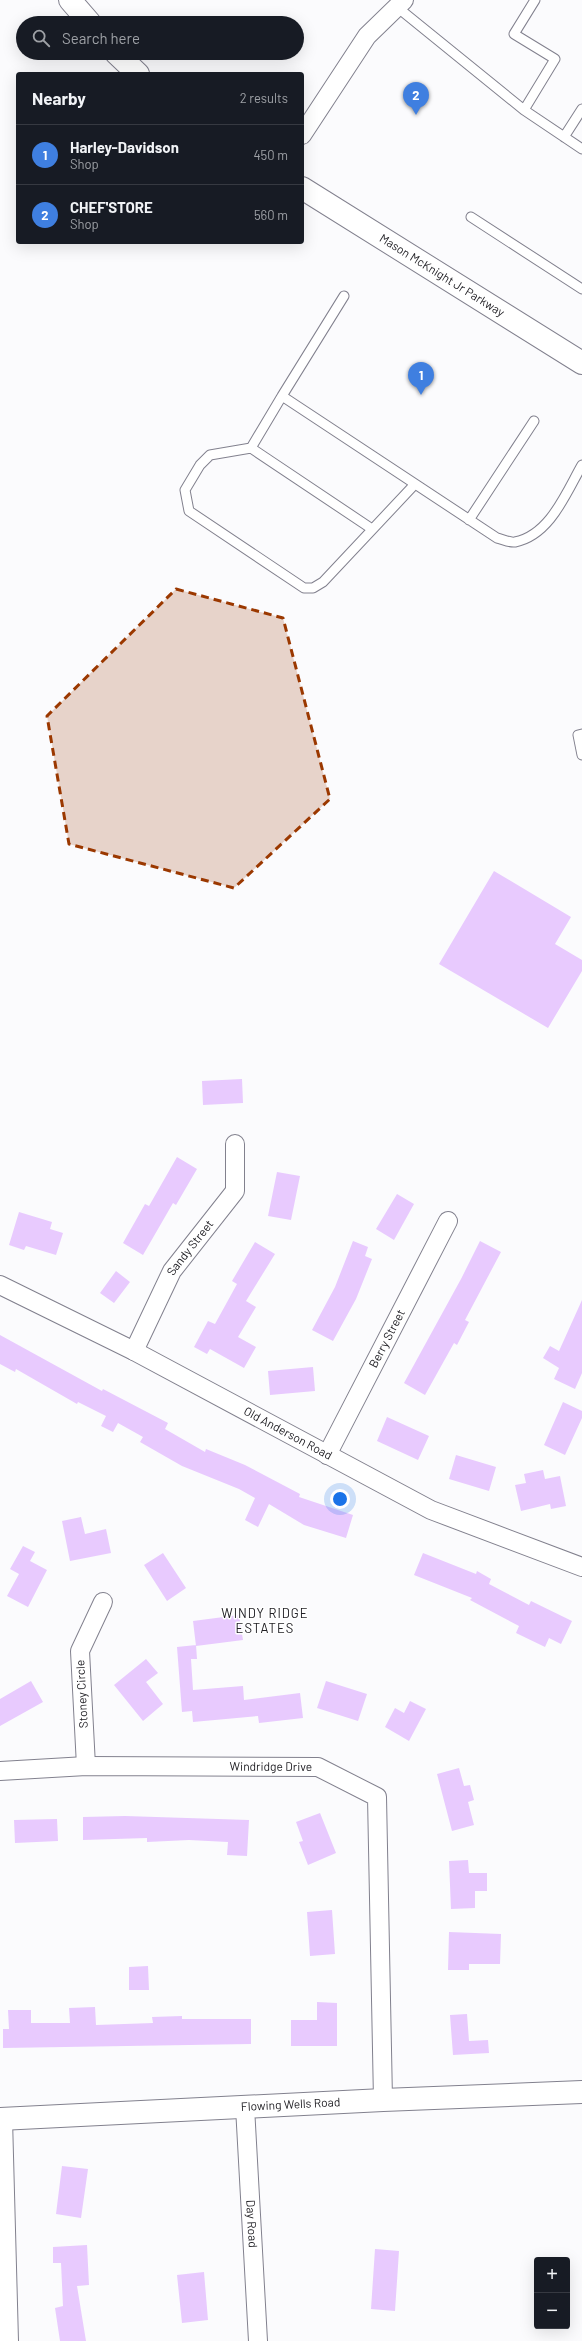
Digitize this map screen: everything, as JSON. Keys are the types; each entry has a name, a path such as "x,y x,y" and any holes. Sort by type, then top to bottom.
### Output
{"main road":[{"path":"70,0 84,16"},
{"path":"123,60 136,72"},
{"name":"Mason McKnight Jr Parkway","path":"304,189 582,363"},
{"name":"Flowing Wells Road","path":"1,2119 383,2100 582,2092"}],"street":[{"path":"304,132 367,36 400,4"},
{"name":"Sandy Street","path":"134,1351 172,1271 235,1191 235,1144"},
{"name":"Berry Street","path":"327,1455 448,1221"},
{"name":"Old Anderson Road","path":"0,1285 134,1351 431,1510 582,1567"},
{"name":"Stoney Circle","path":"86,1766 80,1651 103,1602"},
{"name":"Windridge Drive","path":"0,1772 86,1766 318,1767 377,1797 383,2100"},
{"name":"Day Road","path":"245,2107 258,2341"},
{"path":"1,2119 9,2341"}],"lane":[{"path":"524,110 556,59 514,34 535,0"},
{"path":"400,4 524,110 582,149"},
{"path":"564,137 582,109"},
{"path":"471,217 582,289"},
{"path":"251,448 344,296"},
{"path":"282,396 497,538 514,542 533,535 548,523 582,465"},
{"path":"469,520 534,421"},
{"path":"372,529 251,448 210,455 200,465 185,490 189,511 304,588 313,588 322,582 415,484"},
{"path":"582,734 578,735 582,755"}],"highlighted area":[{"path":"176,589 283,618 330,799 234,888 69,844 47,716"}],"building":[{"path":"494,871 571,917 555,944 582,960 582,971 548,1028 439,964"},
{"path":"242,1079 243,1103 203,1105 202,1081"},
{"path":"177,1157 197,1169 176,1205 173,1203 143,1255 123,1243 145,1204 149,1206"},
{"path":"277,1172 300,1176 291,1220 268,1216"},
{"path":"397,1194 414,1204 394,1240 376,1229"},
{"path":"19,1212 52,1222 50,1229 63,1233 56,1255 26,1246 24,1250 9,1245"},
{"path":"353,1241 368,1247 365,1256 372,1259 356,1299 333,1341 312,1330 335,1287"},
{"path":"480,1241 501,1252 465,1320 469,1322 457,1345 454,1343 425,1395 404,1383"},
{"path":"255,1242 275,1254 246,1301 256,1307 238,1337 256,1347 244,1368 210,1349 207,1354 194,1347 208,1321 215,1324 237,1284 232,1281"},
{"path":"116,1271 130,1282 114,1303 100,1293"},
{"path":"582,1300 582,1373 575,1389 554,1379 559,1368 543,1358 550,1346 559,1351"},
{"path":"0,1335 102,1391 103,1389 168,1423 165,1429 205,1452 206,1449 245,1465 300,1494 299,1497 353,1515 346,1538 304,1525 269,1504 258,1527 245,1520 255,1498 239,1489 182,1466 140,1442 143,1437 118,1423 113,1432 101,1426 106,1416 78,1402 77,1404 16,1369 15,1372 0,1364"},
{"path":"313,1367 315,1391 270,1395 268,1371"},
{"path":"563,1402 582,1411 582,1418 565,1455 544,1445"},
{"path":"387,1417 429,1436 418,1460 377,1441"},
{"path":"456,1455 496,1467 489,1491 449,1479"},
{"path":"543,1470 545,1479 560,1476 566,1506 551,1509 550,1504 521,1511 515,1485 526,1483 524,1474"},
{"path":"81,1517 85,1534 106,1529 111,1553 70,1561 62,1521"},
{"path":"23,1546 35,1552 30,1561 47,1570 28,1607 7,1596 19,1574 10,1569"},
{"path":"163,1553 186,1588 167,1601 144,1565"},
{"path":"423,1553 476,1574 477,1571 491,1579 489,1584 529,1605 531,1601 572,1621 561,1644 549,1638 545,1647 516,1633 519,1626 470,1600 472,1598 414,1575"},
{"path":"239,1615 243,1640 196,1646 193,1621"},
{"path":"196,1645 197,1659 191,1659 193,1690 243,1686 244,1700 300,1693 303,1718 259,1723 258,1716 193,1722 192,1711 182,1712 177,1647"},
{"path":"146,1659 158,1673 146,1682 163,1704 143,1721 114,1685"},
{"path":"31,1681 43,1702 0,1726 0,1699"},
{"path":"326,1681 367,1694 358,1721 317,1708"},
{"path":"410,1701 426,1709 409,1741 385,1727 395,1708 404,1713"},
{"path":"459,1768 464,1786 470,1785 474,1800 468,1802 474,1825 452,1831 437,1774"},
{"path":"320,1813 336,1853 308,1865 299,1842 303,1841 296,1822"},
{"path":"125,1816 249,1820 247,1856 227,1855 228,1842 189,1840 147,1842 147,1838 83,1840 83,1817"},
{"path":"57,1819 58,1841 15,1843 14,1820"},
{"path":"468,1860 469,1873 487,1873 487,1891 475,1891 475,1908 451,1909 449,1861"},
{"path":"332,1910 335,1954 310,1956 307,1912"},
{"path":"449,1932 501,1934 500,1964 469,1964 469,1970 448,1970"},
{"path":"148,1966 149,1990 129,1990 129,1967"},
{"path":"317,2002 337,2003 337,2046 291,2046 291,2020 317,2020"},
{"path":"95,2007 96,2025 153,2023 152,2017 182,2016 182,2019 251,2019 251,2044 3,2048 3,2029 9,2029 8,2010 31,2010 31,2023 70,2023 69,2008"},
{"path":"467,2014 469,2041 488,2040 489,2053 453,2055 450,2015"},
{"path":"62,2166 88,2169 81,2218 56,2214"},
{"path":"87,2245 89,2285 77,2286 86,2341 60,2341 55,2308 63,2306 61,2263 53,2263 53,2247"},
{"path":"375,2249 399,2251 395,2311 371,2309"},
{"path":"204,2272 208,2320 182,2323 177,2275"}],"place":[{"name":"CHEF'STORE","path":"416,115"},
{"name":"Harley-Davidson","path":"421,395"}],"district":[{"name":"WINDY RIDGE ESTATES","path":"265,1620"}]}
